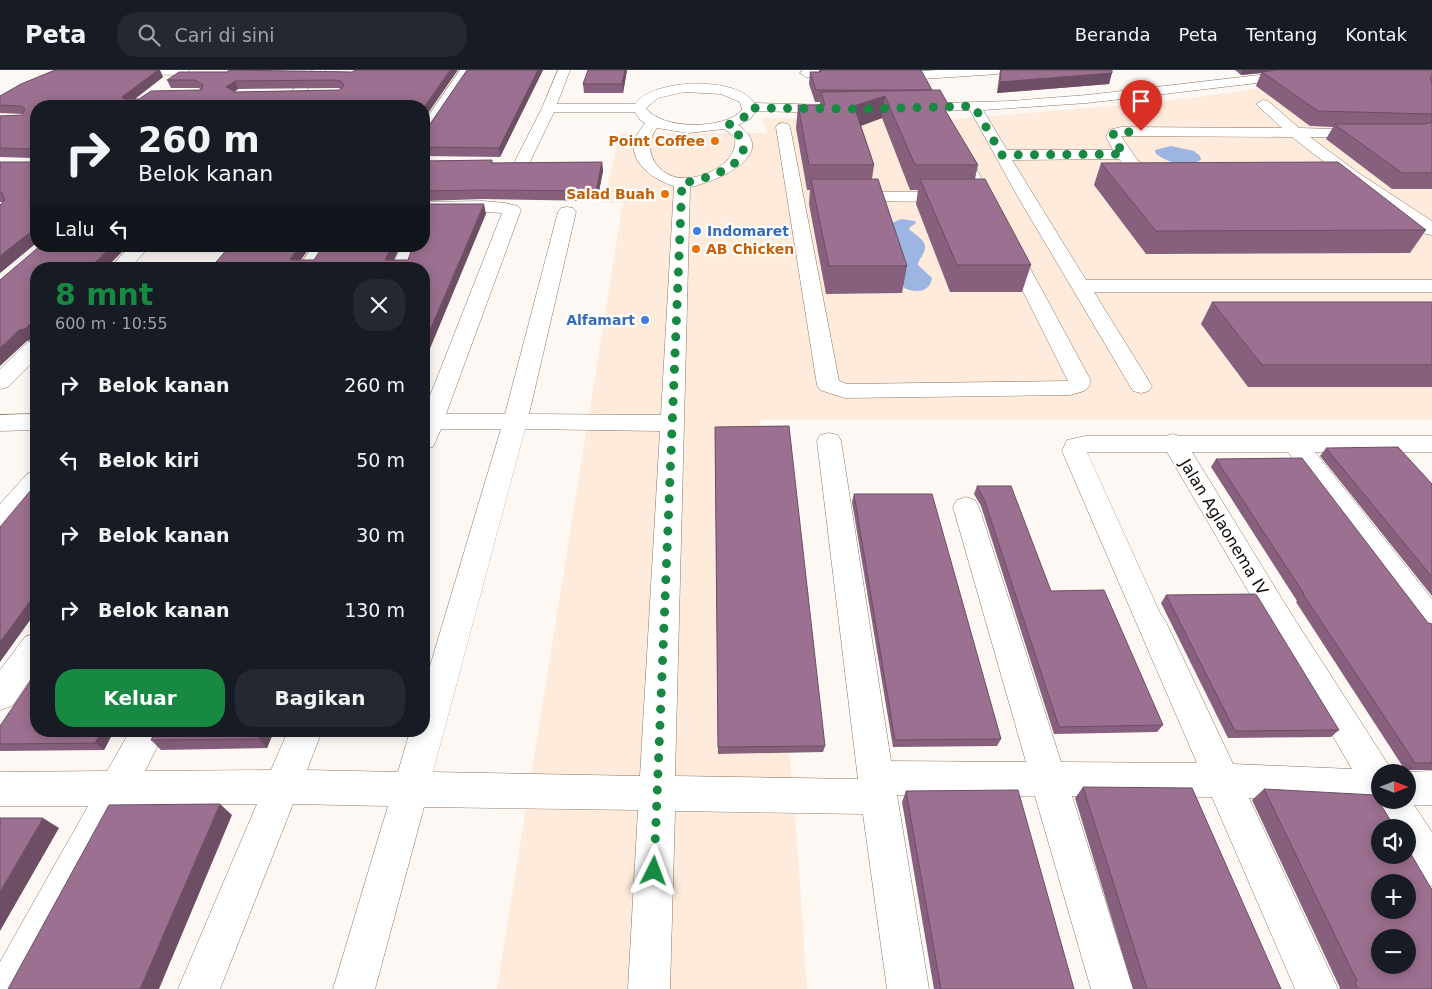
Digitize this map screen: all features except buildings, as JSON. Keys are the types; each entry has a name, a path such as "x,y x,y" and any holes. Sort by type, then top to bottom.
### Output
{"street":[{"path":"106,70 185,72"},
{"path":"430,123 466,70"},
{"path":"522,163 549,108 564,70"},
{"path":"922,75 998,70"},
{"path":"895,108 974,106 1131,95 1334,70"},
{"path":"166,83 185,72"},
{"path":"298,74 318,72 336,74"},
{"path":"290,100 318,72"},
{"path":"685,88 694,74"},
{"path":"712,74 712,82 718,90"},
{"path":"808,83 867,77"},
{"path":"639,108 648,98 659,93 685,88 718,90 741,97 750,108"},
{"path":"276,94 313,94"},
{"path":"1262,104 1295,133 1338,166 1369,188 1412,214 1432,230"},
{"path":"783,127 804,197 828,385 845,391 1070,388 1079,385 1079,379 1006,197 1002,155 974,106"},
{"path":"549,108 639,108"},
{"path":"639,108 646,118 654,122 666,126 697,129 728,125 744,117 750,108"},
{"path":"750,108 846,109"},
{"path":"654,122 641,140 640,148 643,157 649,166 664,177 682,183 702,179 735,163 742,154 744,146 742,137 728,125"},
{"path":"1177,172 1148,173 1141,171 1124,154 1112,137 1114,133 1121,131 1378,133"},
{"path":"949,132 1081,286 1141,386"},
{"path":"1002,155 1124,154"},
{"path":"502,163 541,164"},
{"path":"1319,167 1338,166"},
{"path":"649,989 682,183"},
{"path":"833,197 1006,197"},
{"path":"430,212 500,207 512,210 430,418"},
{"path":"430,717 515,422 567,212"},
{"path":"1412,214 1432,214"},
{"path":"125,262 135,252"},
{"path":"1081,286 1432,286"},
{"path":"0,382 30,353"},
{"path":"0,423 30,422"},
{"path":"430,428 515,422 673,422"},
{"path":"829,441 877,788 908,989"},
{"path":"1317,989 1074,451 1076,446 1085,444 1173,442 1422,443 1432,464"},
{"name":"Jalan Aglaonema IV","path":"1173,442 1371,769"},
{"path":"1294,443 1432,621"},
{"path":"0,522 30,487"},
{"path":"966,507 1112,989"},
{"path":"0,696 30,654"},
{"path":"8,989 145,737"},
{"path":"199,989 303,737"},
{"path":"354,989 424,737"},
{"path":"0,789 282,787 657,793 877,788 1048,779 1221,780 1371,788"},
{"path":"1416,788 1432,788"},
{"path":"1416,842 1432,867"}],"shaded area":[{"path":"1339,77 1432,125 1432,420 760,420 797,840 807,989 497,989 623,202 603,203 620,133 767,133 762,118 953,119 1161,102"}],"water":[{"path":"1171,146 1194,151 1200,156 1201,160 1184,164 1166,160 1156,154 1155,150"},
{"path":"901,219 915,221 916,223 909,228 922,240 925,246 918,265 932,278 928,287 921,291 904,288 885,228 887,225"}],"place":[{"name":"Point Coffee","path":"715,141"},
{"name":"Salad Buah","path":"665,194"},
{"name":"Indomaret","path":"697,231"},
{"name":"AB Chicken","path":"696,249"},
{"name":"Alfamart","path":"645,320"}],"route":[{"path":"654,871 682,183 708,177 735,163 742,154 744,146 742,137 728,125 744,117 750,108 866,109 974,106 1002,155 1124,154 1112,137 1114,133 1141,131"}]}
